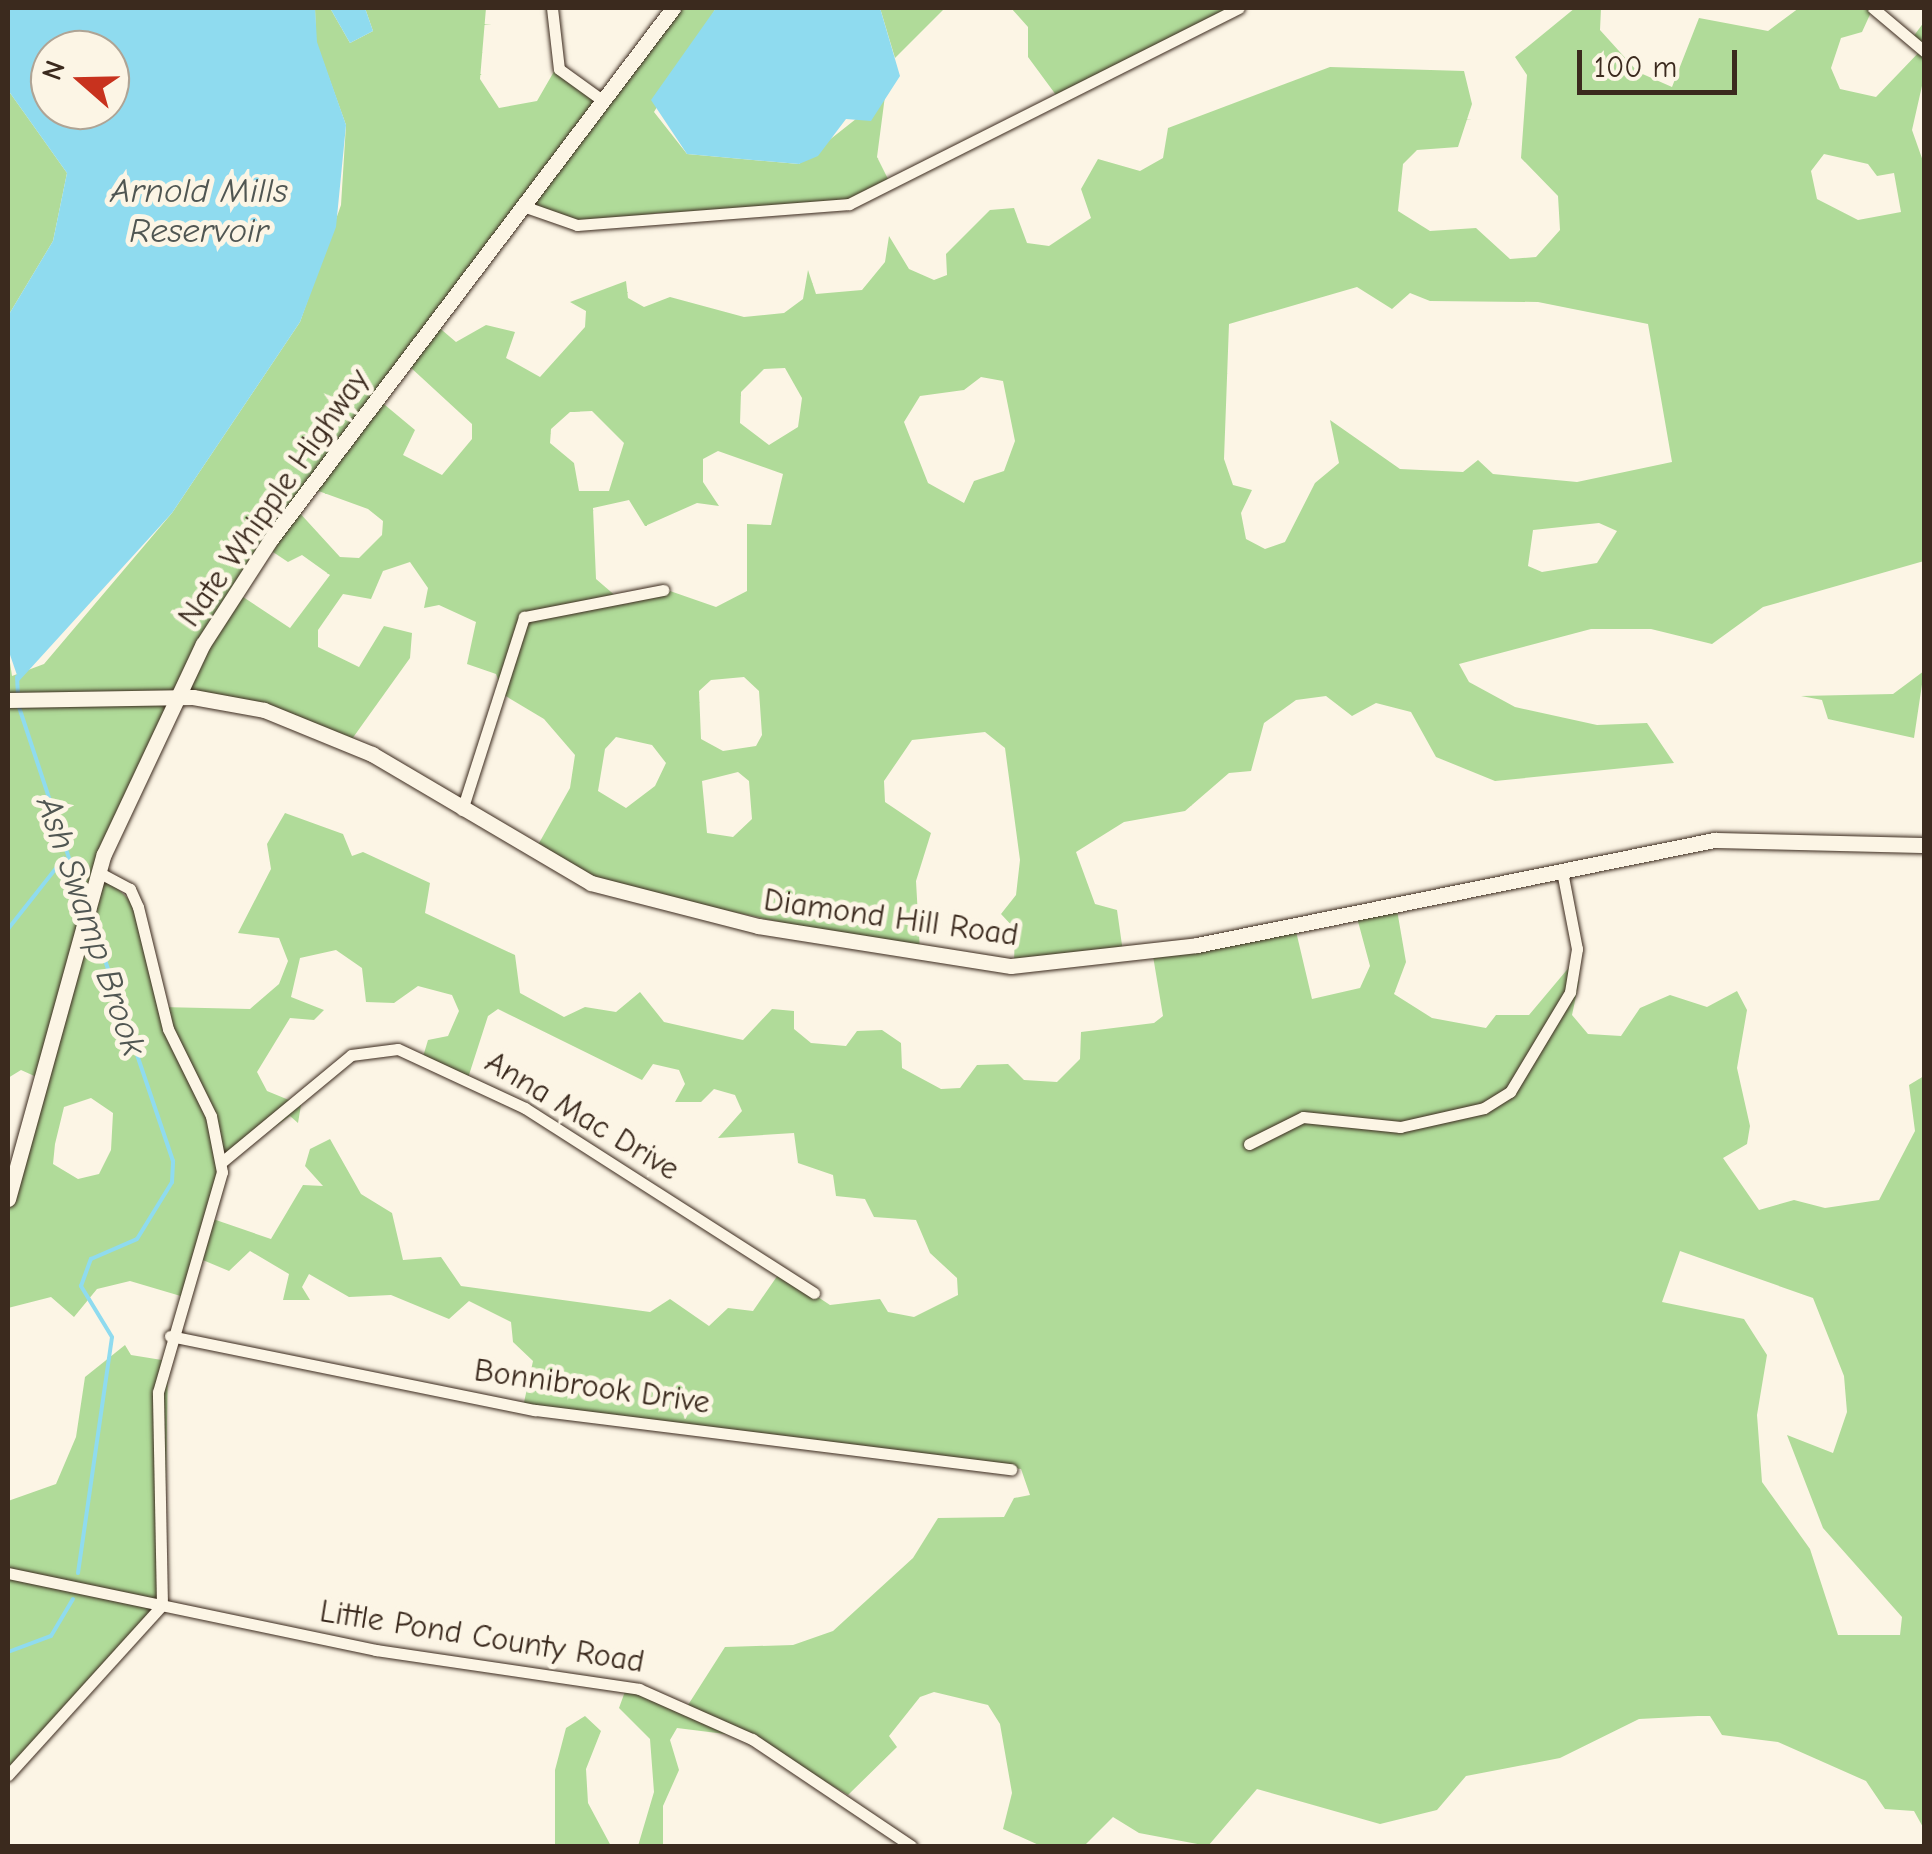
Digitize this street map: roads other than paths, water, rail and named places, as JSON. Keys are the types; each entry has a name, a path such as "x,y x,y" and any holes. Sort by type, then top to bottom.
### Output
{"main road":[{"name":"Nate Whipple Highway","path":"8,1199 98,872 174,696 271,539 672,8"},
{"name":"Diamond Hill Road","path":"8,700 174,696 311,726 566,872 673,908 1011,966 1143,954 1740,837 1924,845"}],"street":[{"path":"552,8 558,69 602,100"},
{"path":"523,206 578,225 848,204 1238,8"},
{"path":"1873,8 1924,51"},
{"path":"462,810 524,616 663,590"},
{"path":"1248,1144 1303,1117 1400,1127 1500,1100 1570,992 1577,948 1562,870"},
{"path":"8,1774 162,1605 156,1415 170,1336 222,1161 168,1029 138,907 130,889 98,872"},
{"name":"Anna Mac Drive","path":"222,1161 351,1056 398,1049 536,1114 814,1293"},
{"name":"Bonnibrook Drive","path":"170,1336 535,1410 1011,1469"},
{"name":"Little Pond County Road","path":"8,1572 376,1650 639,1689 752,1738 911,1846"}],"water":[{"name":"Arnold Mills Reservoir","path":"8,8 315,8 317,42 346,125 336,227 300,322 172,513 19,681 8,649 8,316 53,241 67,173 36,130 130,130 130,30 30,30 30,121 8,90"},
{"path":"330,8 365,8 373,31 350,43"},
{"path":"716,8 880,8 900,76 871,121 846,119 818,156 799,164 687,154 651,100"}],"waterway":[{"name":"Ash Swamp Brook","path":"17,677 18,697"},
{"name":"Ash Swamp Brook","path":"19,707 83,901"},
{"path":"8,929 64,858"},
{"name":"Ash Swamp Brook","path":"78,1573 112,1337 81,1286 91,1259 137,1239 172,1182 173,1161 91,919"},
{"name":"Ash Swamp Brook","path":"8,1652 51,1636 73,1599"}]}
